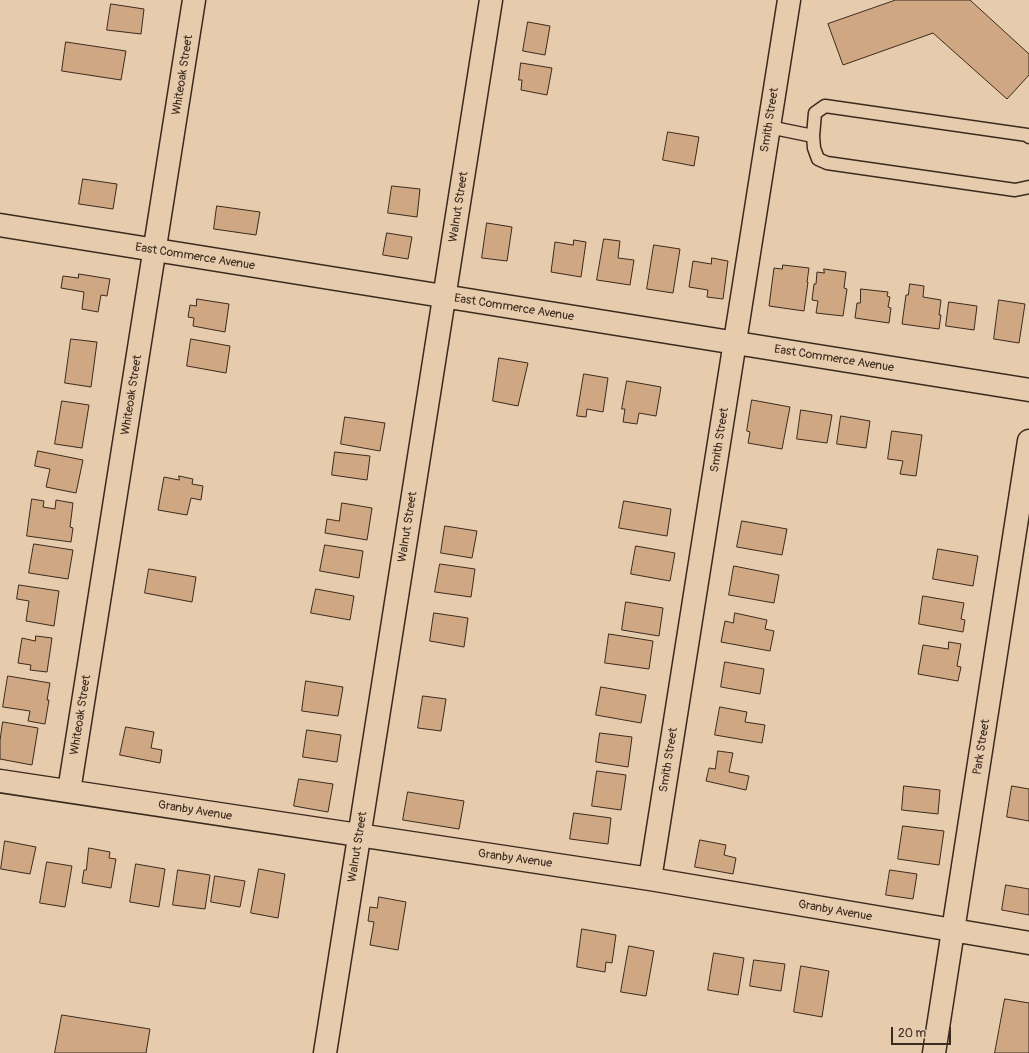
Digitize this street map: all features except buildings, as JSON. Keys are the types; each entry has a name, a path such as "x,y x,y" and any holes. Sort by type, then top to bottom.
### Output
{"street":[{"name":"Whiteoak Street","path":"69,791 194,0"},
{"name":"Walnut Street","path":"325,1053 491,0"},
{"name":"Smith Street","path":"650,879 789,0"},
{"name":"East Commerce Avenue","path":"0,225 1029,390"},
{"name":"Park Street","path":"934,1053 1029,441"},
{"name":"Granby Avenue","path":"0,781 650,879 1029,943"}],"lane":[{"path":"1029,137 1019,134 825,106 815,113 813,136 814,148 818,159 827,163 1016,190 1029,187"},
{"path":"769,127 813,136"}]}
